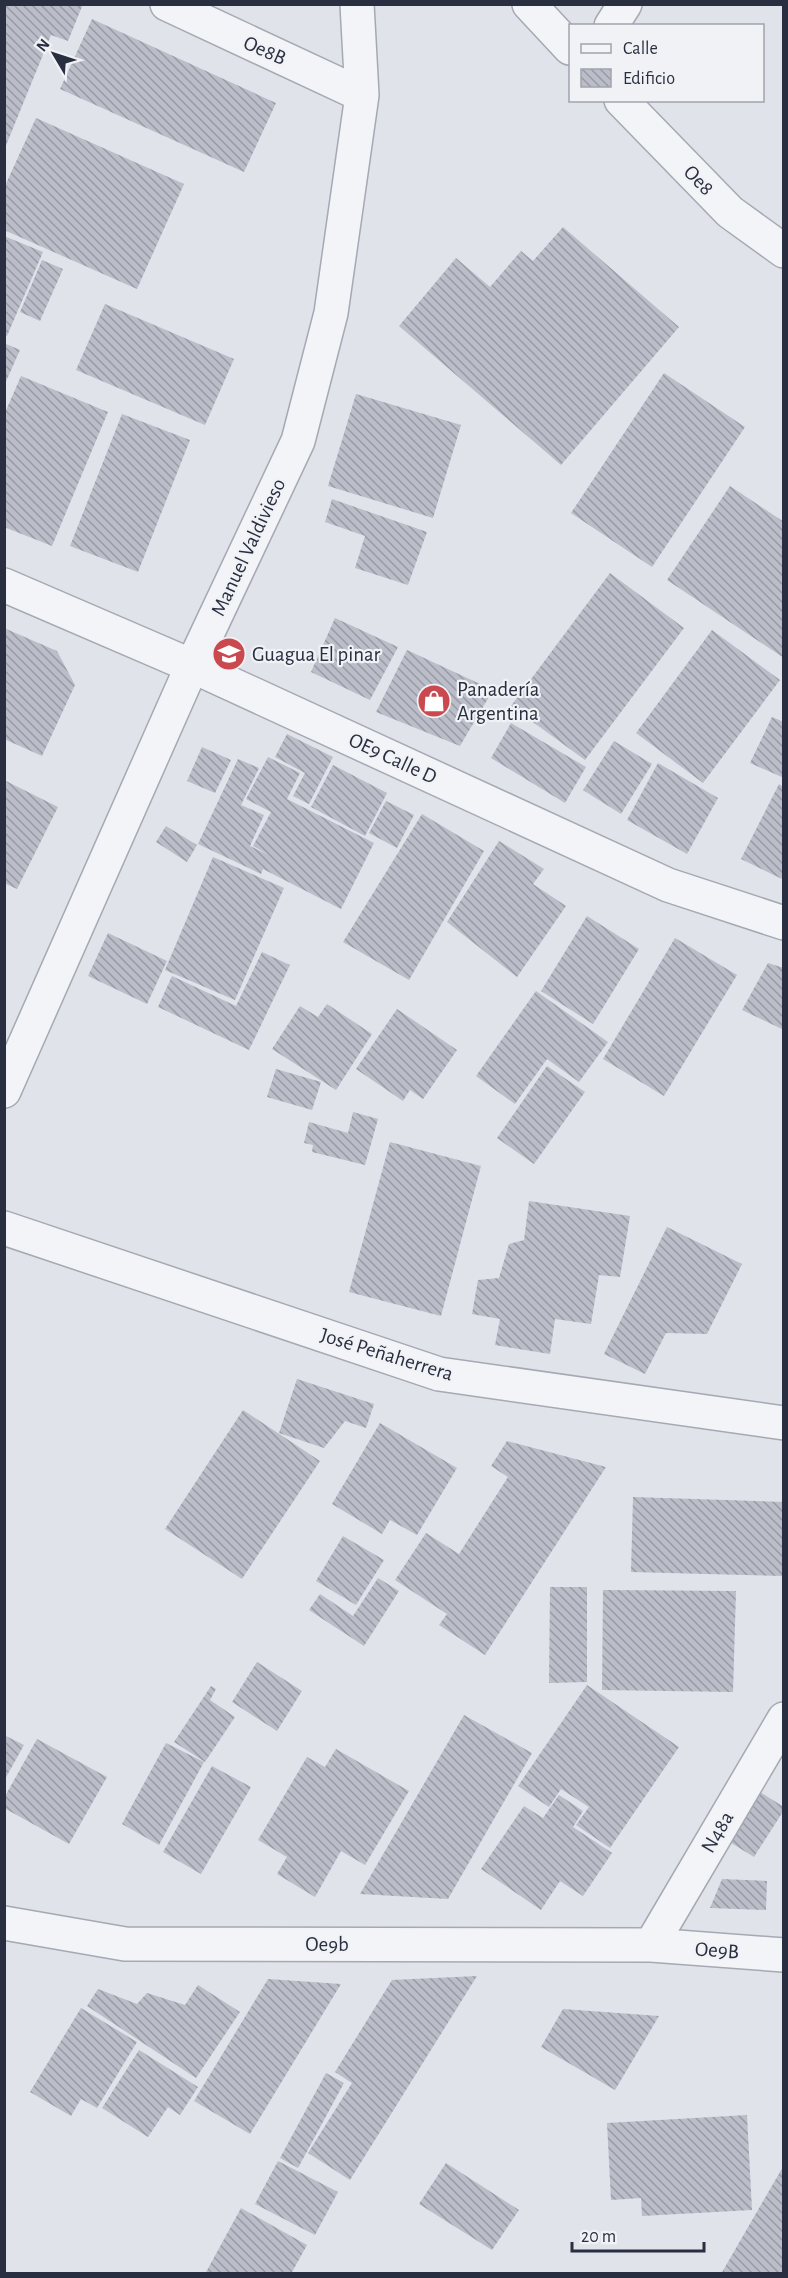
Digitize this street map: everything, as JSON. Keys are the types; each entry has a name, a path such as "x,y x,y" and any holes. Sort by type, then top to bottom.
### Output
{"street":[{"name":"Oe8B","path":"167,4 362,95"},
{"name":"Manuel Valdivieso","path":"4,1091 192,666 298,441 331,313 362,95 357,4"},
{"path":"529,4 569,47"},
{"path":"612,24 625,4"},
{"name":"Oe8","path":"623,102 730,212 783,251"},
{"name":"OE9 Calle D","path":"4,585 192,666 668,885 783,923"},
{"name":"José Peñaherrera","path":"4,1228 439,1374 783,1423"},
{"name":"N48a","path":"651,1945 783,1719"},
{"name":"Oe9b","path":"4,1923 125,1944 651,1945"},
{"name":"Oe9B","path":"651,1945 783,1955"}],"building":[{"path":"4,4 83,4 68,41 51,35 5,148"},
{"path":"92,19 276,103 244,172 60,89"},
{"path":"36,118 184,184 137,289 4,230 4,188"},
{"path":"563,227 679,327 561,465 399,326 456,258 490,287 521,251 533,261"},
{"path":"4,236 43,252 7,336 4,335"},
{"path":"42,260 63,269 40,321 20,312"},
{"path":"105,304 234,359 205,425 76,370"},
{"path":"4,343 20,350 4,386"},
{"path":"664,373 745,427 652,567 571,513"},
{"path":"21,376 108,412 52,546 4,527 4,415"},
{"path":"356,394 461,425 433,518 328,486"},
{"path":"122,414 190,440 138,572 70,546"},
{"path":"730,486 784,522 784,658 667,580"},
{"path":"332,499 427,532 408,585 355,568 365,536 325,522"},
{"path":"610,573 684,628 585,760 511,706"},
{"path":"335,618 398,647 370,700 311,672"},
{"path":"4,628 57,651 75,685 42,756 4,739"},
{"path":"712,630 780,680 703,783 636,733"},
{"name":"Panadería Argentina","path":"407,650 493,690 460,746 376,712"},
{"path":"772,717 784,722 784,778 750,763"},
{"path":"511,723 586,767 565,803 491,758"},
{"path":"287,734 333,757 309,804 293,796 305,773 275,757"},
{"path":"614,741 652,764 621,814 583,790"},
{"path":"202,747 231,760 215,793 187,781"},
{"path":"268,757 300,773 287,799 374,843 341,909 263,869 261,874 198,844 238,759 259,768 241,805 264,815 250,846 269,855 253,846 271,812 246,799"},
{"path":"658,763 718,798 687,854 627,820"},
{"path":"333,765 387,793 365,836 311,807"},
{"path":"4,780 58,807 17,889 4,883"},
{"path":"779,784 784,787 784,880 741,859"},
{"path":"386,801 414,815 397,848 369,833"},
{"path":"422,814 484,851 409,980 343,942"},
{"path":"166,826 197,845 187,862 156,842"},
{"path":"499,841 544,869 533,884 566,906 517,977 447,922"},
{"path":"213,857 284,888 235,1000 165,970"},
{"path":"587,916 639,949 593,1024 541,991"},
{"path":"108,933 167,961 147,1004 88,976"},
{"path":"675,938 737,975 664,1096 603,1059"},
{"path":"262,952 290,965 249,1050 158,1007 172,976 236,1006"},
{"path":"768,963 784,968 784,1030 742,1010"},
{"path":"536,991 608,1042 579,1082 547,1059 515,1104 476,1076"},
{"path":"327,1004 372,1034 336,1090 272,1049 300,1006 318,1017"},
{"path":"397,1009 457,1050 423,1099 410,1090 403,1101 356,1069"},
{"path":"547,1066 585,1092 534,1164 497,1138"},
{"path":"276,1069 321,1082 312,1110 267,1097"},
{"path":"353,1112 378,1119 365,1165 312,1152 313,1145 304,1143 309,1122 348,1133"},
{"path":"390,1142 481,1166 441,1316 349,1292"},
{"path":"529,1201 630,1216 620,1277 599,1275 591,1324 555,1319 550,1354 495,1345 500,1319 472,1314 478,1280 499,1278 509,1244 524,1240"},
{"path":"667,1227 742,1264 707,1334 666,1333 645,1374 604,1354"},
{"path":"297,1379 374,1404 366,1428 345,1421 324,1448 279,1433"},
{"path":"243,1410 320,1461 242,1579 165,1529"},
{"path":"380,1423 457,1468 417,1535 390,1520 382,1534 332,1504"},
{"path":"507,1441 606,1467 485,1655 439,1625 447,1614 395,1580 426,1533 459,1554 508,1477 491,1466"},
{"path":"633,1497 784,1502 784,1576 631,1572"},
{"path":"343,1536 384,1560 356,1605 316,1581"},
{"path":"378,1578 399,1591 364,1646 309,1610 320,1594 353,1616"},
{"path":"550,1587 587,1587 587,1682 549,1683"},
{"path":"603,1590 736,1591 733,1692 602,1690"},
{"path":"257,1662 302,1691 277,1731 232,1702"},
{"path":"587,1685 679,1747 610,1848 576,1825 589,1807 561,1789 549,1807 518,1786"},
{"path":"211,1686 216,1689 210,1700 235,1717 205,1762 174,1742"},
{"path":"464,1715 532,1753 448,1899 360,1894"},
{"path":"4,1735 24,1745 4,1781"},
{"path":"37,1739 107,1777 69,1844 4,1808 4,1798"},
{"path":"166,1743 204,1762 159,1845 122,1824"},
{"path":"336,1749 409,1791 365,1865 341,1851 315,1897 277,1874 287,1857 258,1840 307,1757 325,1767"},
{"path":"212,1766 251,1787 201,1874 163,1852"},
{"path":"760,1792 784,1807 784,1810 754,1857 728,1841"},
{"path":"559,1795 583,1811 573,1827 612,1853 583,1896 560,1881 541,1910 481,1869 524,1806 543,1818"},
{"path":"722,1879 767,1881 766,1910 710,1908"},
{"path":"477,1976 350,2180 308,2153 352,2083 335,2072 392,1980"},
{"path":"268,1979 341,1984 250,2134 194,2101"},
{"path":"198,1985 240,2012 196,2078 87,2006 98,1989 137,2004 147,1993 185,2005"},
{"path":"81,2008 137,2042 97,2108 81,2099 71,2116 30,2092"},
{"path":"563,2009 659,2016 615,2090 541,2047"},
{"path":"139,2050 198,2087 180,2115 168,2107 148,2137 102,2108"},
{"path":"326,2073 344,2083 298,2168 280,2158"},
{"path":"747,2115 752,2210 642,2216 641,2198 611,2200 607,2123"},
{"path":"278,2161 338,2192 315,2235 255,2204"},
{"path":"446,2163 519,2210 492,2250 419,2204"},
{"path":"784,2165 784,2274 721,2274"},
{"path":"241,2208 307,2245 291,2274 205,2274"}],"place":[{"name":"Guagua El pinar","path":"229,654"},
{"name":"Panadería Argentina","path":"434,701"}]}
